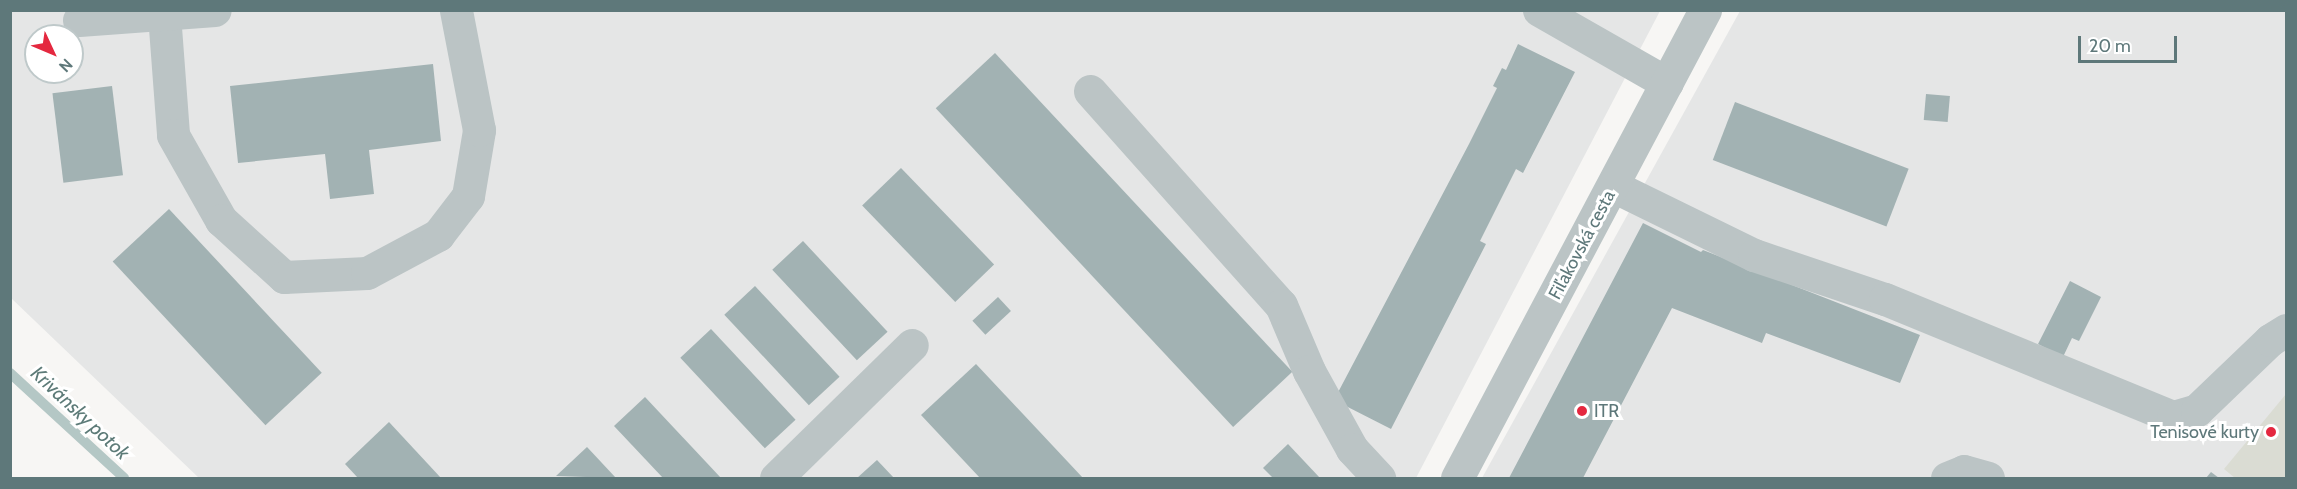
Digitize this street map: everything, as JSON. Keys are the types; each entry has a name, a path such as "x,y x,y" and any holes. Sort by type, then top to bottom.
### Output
{"street":[{"path":"79,20 215,10"},
{"path":"164,14 173,135 221,220 284,277 366,273 438,235 468,196 479,130 456,10"},
{"path":"1539,10 1667,83"},
{"name":"Fiľakovská cesta","path":"1456,478 1705,10"},
{"path":"1090,91 1281,305 1309,371 1352,449 1379,478"},
{"path":"1613,186 1754,255 1885,299 2173,417 2197,410 2270,340 2286,330"},
{"path":"776,478 912,345"},
{"path":"1947,478 1964,471 1988,478"}],"shaded area":[{"path":"10,11 1660,11 1416,478 199,478 11,298"},
{"path":"1740,11 2286,11 2286,478 1482,478"},
{"name":"Tenisové kurty","path":"2286,394 2286,478 2235,478 2224,469"}],"building":[{"path":"1518,44 1575,72 1523,173 1516,169 1480,241 1486,244 1391,429 1334,400 1469,144 1497,88 1493,86 1502,68 1506,70"},
{"path":"995,53 1292,372 1233,427 936,108"},
{"path":"433,64 441,141 369,150 374,194 330,199 325,154 238,163 230,86"},
{"path":"112,86 123,175 63,183 52,93"},
{"path":"1926,94 1950,96 1948,122 1924,120"},
{"path":"1735,102 1909,169 1886,227 1713,160"},
{"path":"901,168 994,264 955,302 862,206"},
{"path":"169,209 322,373 265,425 113,262"},
{"name":"ITR","path":"1643,223 1701,252 1703,250 1920,335 1900,383 1766,333 1762,343 1672,308 1583,478 1509,478"},
{"path":"803,241 888,332 857,360 772,270"},
{"path":"2070,281 2101,297 2079,341 2072,338 2063,357 2038,344"},
{"path":"755,286 840,377 809,405 724,315"},
{"path":"998,297 1011,311 985,335 972,321"},
{"path":"711,329 796,420 765,448 680,358"},
{"path":"976,364 1083,478 980,478 921,415"},
{"path":"645,397 721,478 663,478 614,426"},
{"path":"389,422 441,478 358,478 345,464"},
{"path":"1288,444 1320,478 1273,478 1263,468"},
{"path":"587,447 616,478 556,476"},
{"path":"877,460 894,478 857,478"},
{"path":"2211,472 2219,478 2206,478"}],"waterway":[{"name":"Krivánsky potok","path":"10,373 124,478"}],"place":[{"name":"ITR","path":"1582,411"},
{"name":"Tenisové kurty","path":"2271,432"}]}
